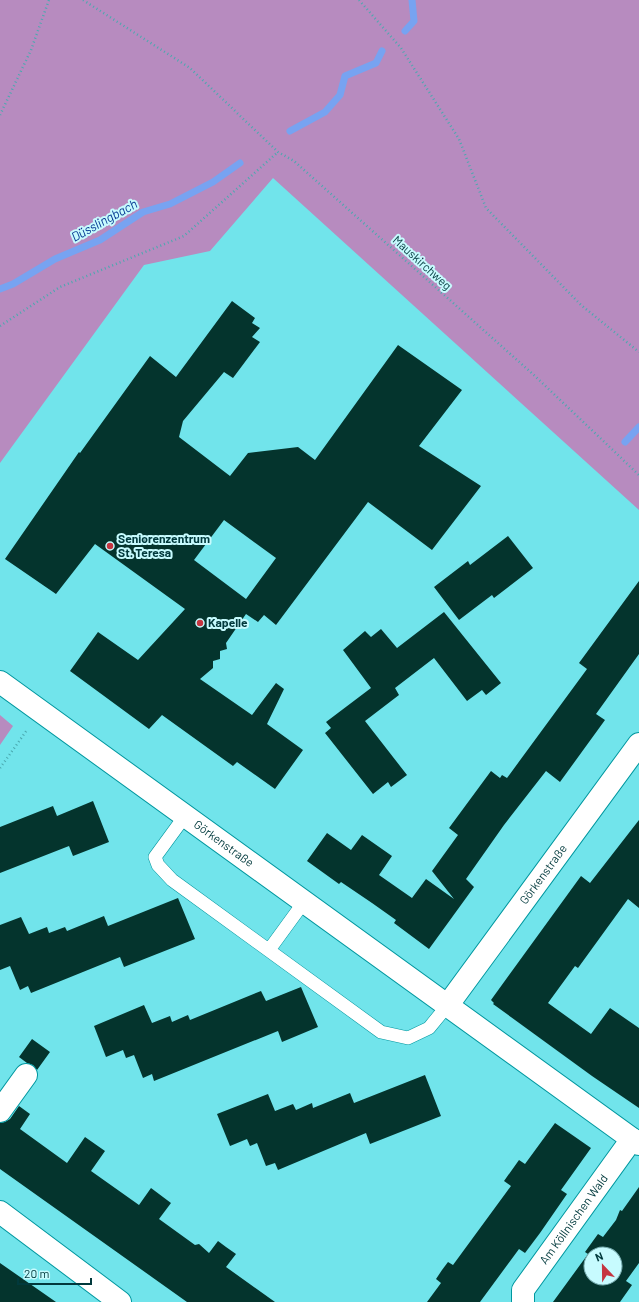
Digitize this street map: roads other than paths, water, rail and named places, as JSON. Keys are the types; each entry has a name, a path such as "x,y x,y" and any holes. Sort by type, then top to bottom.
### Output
{"street":[{"name":"Görkenstraße","path":"0,682 635,1142"},
{"name":"Görkenstraße","path":"447,1006 639,744"},
{"path":"0,1111 26,1074"},
{"name":"Am Köllnischen Wald","path":"523,1302 523,1290 635,1142"},
{"path":"0,1212 120,1302"}],"lane":[{"path":"185,816 155,857 158,865 172,880 381,1032 408,1038 429,1028 447,1006"},
{"path":"269,950 304,902"}],"waterway":[{"name":"Düsslingbach","path":"405,31 414,21 412,0"},
{"name":"Düsslingbach","path":"290,131 325,112 340,95 345,76 376,63 382,51"},
{"name":"Düsslingbach","path":"0,289 13,284 55,259 100,240 143,212 170,204 213,182 240,163"},
{"path":"625,442 639,427"}],"place":[{"name":"Seniorenzentrum St. Teresa","path":"110,546"},
{"name":"Kapelle","path":"200,623"}]}
